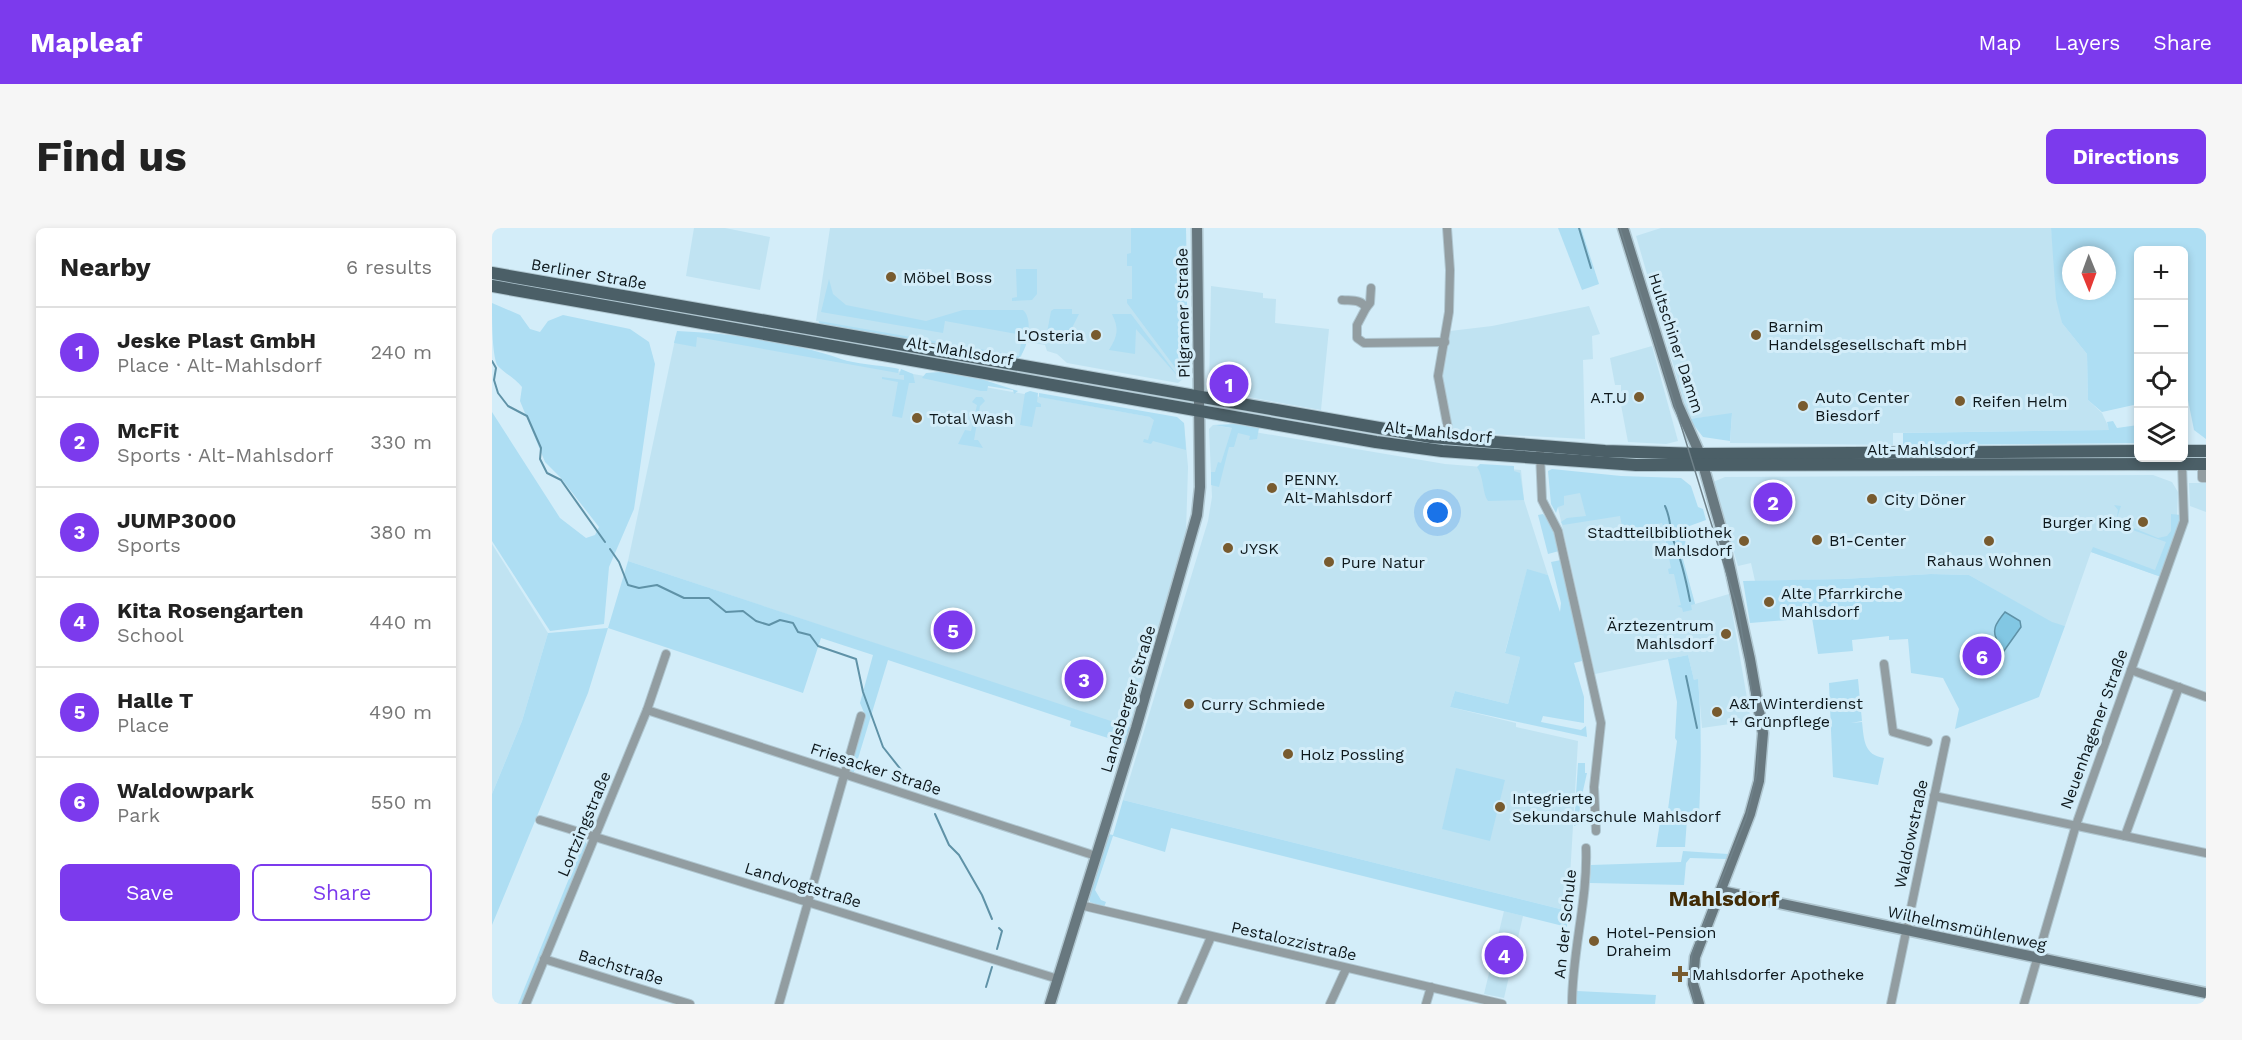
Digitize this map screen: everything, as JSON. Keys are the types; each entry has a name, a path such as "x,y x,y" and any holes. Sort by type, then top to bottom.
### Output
{"main road":[{"name":"Berliner Straße","path":"492,273 680,313"},
{"name":"Berliner Straße","path":"492,286 680,313"},
{"name":"Alt-Mahlsdorf","path":"680,313 1198,404 1420,448 1702,460 2204,464"},
{"name":"Alt-Mahlsdorf","path":"1198,404 1540,452"},
{"name":"Alt-Mahlsdorf","path":"1702,460 2134,451"},
{"path":"2188,451 2206,451"}],"street":[{"name":"Pilgramer Straße","path":"1197,228 1198,404"},
{"path":"1447,228 1450,270 1445,342 1438,376 1450,439"},
{"name":"Hultschiner Damm","path":"1623,228 1678,405 1702,460 1736,588 1763,733 1760,773 1753,804 1722,891 1695,957 1693,984 1696,1003"},
{"path":"1371,288 1370,303 1356,332 1357,338 1364,343 1445,342"},
{"path":"1342,300 1357,301 1366,308"},
{"name":"Landsberger Straße","path":"1050,1004 1197,515 1200,487 1198,404"},
{"path":"1540,452 1542,500 1558,531 1599,714 1594,787 1596,831"},
{"name":"Neuenhagener Straße","path":"2024,1004 2076,825 2184,521 2182,464"},
{"name":"Alt-Mahlsdorf","path":"2204,464 2202,478 2206,478"},
{"name":"Lortzingstraße","path":"526,1004 647,710 666,654"},
{"path":"1884,664 1893,732 1928,742"},
{"path":"2132,670 2206,697"},
{"path":"2125,836 2179,687"},
{"name":"Friesacker Straße","path":"647,710 1096,856"},
{"path":"779,1004 861,716"},
{"name":"Waldowstraße","path":"1892,1004 1946,740"},
{"path":"1934,796 2206,853"},
{"name":"Landvogtstraße","path":"540,820 1058,979"},
{"name":"An der Schule","path":"1572,1004 1574,964 1587,870 1586,848"},
{"name":"Wilhelmsmühlenweg","path":"1722,891 2206,993"},
{"name":"Pestalozzistraße","path":"1080,905 1502,1004"},
{"path":"1182,1004 1211,937"},
{"name":"Bachstraße","path":"544,959 690,1004"},
{"path":"1330,1004 1346,969"},
{"path":"1426,1004 1431,987"}],"shaded area":[{"path":"694,228 725,228 770,237 760,290 686,276"},
{"path":"830,228 1186,228 1188,375 1178,383 1067,363 1057,354 1047,351 1045,345 1026,342 1021,357 816,321"},
{"path":"1131,228 1186,228 1188,375 1183,378 1127,303 1127,299 1132,299 1132,266 1127,266 1127,254 1131,253"},
{"path":"1558,228 1581,228 1599,284 1582,290"},
{"path":"1661,228 2051,228 2062,323 2087,354 2088,400 2102,413 2110,430 1893,433 1893,445 1730,443 1732,414 1689,419 1636,236"},
{"path":"2051,228 2206,228 2206,439 2194,430 2188,400 2188,246 2134,246 2134,405 2102,412 2088,400 2087,354 2062,323 2056,299"},
{"path":"1016,269 1037,269 1037,294 1032,300 1012,301 1012,298 1017,297"},
{"path":"829,279 833,294 846,305 926,321 963,310 1023,310 1029,328 1024,350 1016,360 818,327 819,321 1019,356 1022,335 945,321 943,333 821,312"},
{"path":"1211,286 1263,293 1263,298 1276,299 1275,323 1329,329 1321,410 1209,390"},
{"path":"492,303 520,315 530,329 540,332 548,321 563,315 630,329 649,342 655,364 634,509 609,567 604,624 550,631 492,541 492,412 560,518 586,538 595,535 599,527 560,477 545,462 520,401 522,387 497,365 493,344"},
{"path":"1589,306 1600,334 1592,336 1593,359 1583,360 1585,439 1452,432 1440,375 1450,331 1492,326"},
{"path":"1072,309 1072,314 1079,314 1068,336 1069,342 1046,338 1051,311"},
{"path":"1112,314 1131,314 1181,380 1136,329 1135,354 1109,350 1116,332"},
{"path":"677,331 761,339 853,362 899,369 898,373 697,337 696,347 674,343"},
{"path":"676,335 710,337 1184,423 1188,467 1186,532 1129,728 628,561"},
{"path":"1652,346 1678,441 1666,444 1628,442 1621,405 1621,385 1615,385 1610,358"},
{"path":"901,369 913,374 915,383 909,383 902,418 892,416 898,382 882,379 882,377 904,380 904,375 899,375"},
{"path":"940,372 981,379 1018,391 1014,394 1013,390 988,386 987,391 981,391 922,378 926,373"},
{"path":"1030,391 1038,393 1037,402 1041,404 1041,407 1036,407 1032,427 1020,425 1025,393"},
{"path":"1039,393 1177,417 1184,423 1186,450 1153,441 1151,444 1143,442 1144,439 1148,440 1154,420 1150,417 1039,397"},
{"path":"976,397 982,397 985,401 980,406 974,440 978,440 983,448 958,444 965,430 971,431 977,405 972,402"},
{"path":"1732,413 1730,441 1703,437 1689,419"},
{"path":"2113,421 2117,428 2134,426 2134,443 1903,445 1903,433 2109,430 2107,422"},
{"path":"1234,424 1259,428 1257,439 1249,440 1250,436 1238,433 1234,447 1229,447 1219,487 1211,485 1211,472 1215,472 1218,462 1221,463 1232,428 1213,425"},
{"path":"1213,425 1445,464 1521,470 1524,500 1548,575 1527,570 1505,652 1520,657 1508,704 1455,691 1450,707 1516,723 1516,727 1578,741 1568,911 1123,800 1208,521 1212,497 1209,429"},
{"path":"1480,464 1514,466 1514,471 1520,473 1524,500 1488,501 1477,467"},
{"path":"1552,469 1621,476 1681,478 1691,486 1698,507 1703,509 1706,520 1684,528 1687,556 1682,556 1695,604 1691,605 1692,610 1683,612 1682,608 1677,606 1681,605 1674,574 1669,574 1668,569 1671,568 1662,523 1623,531 1620,516 1563,525 1561,522 1567,518 1586,516 1580,493 1564,496 1564,505 1558,507 1556,513 1551,504 1548,471"},
{"path":"1566,474 1662,523 1668,555 1682,556 1695,604 1729,594 1751,721 1702,728 1698,680 1694,680 1688,655 1595,674 1557,503"},
{"path":"2153,475 2172,482 2178,492 2177,517 2156,575 2091,552 2065,626 2052,623 1969,575 1931,574 1755,581 1751,563 1738,566 1713,482 1725,477"},
{"path":"2189,483 2206,483 2206,512 2190,506"},
{"path":"2114,505 2121,506 2117,518 2119,522 2158,538 2167,536 2171,531 2171,514 2181,515 2161,577 2091,552 2093,547 2155,570 2166,542 2116,524 2118,510"},
{"path":"1543,514 1553,527 1559,551 1548,554 1538,515"},
{"path":"492,544 548,633 522,721 492,794"},
{"path":"1561,560 1582,661 1574,663 1584,697 1584,723 1543,716 1541,722 1581,730 1586,726 1587,737 1450,707 1455,691 1508,704 1520,657 1505,653 1527,569 1548,575 1560,612 1561,603 1551,562"},
{"path":"628,561 1132,728 1127,744 1070,726 1071,721 888,660 853,775 849,767 865,715 860,703 873,655 821,638 803,693 608,628"},
{"path":"1931,574 1969,575 2052,622 2065,626 2039,697 1955,729 1959,709 1943,678 1911,673 1908,639 1889,640 1889,636 1852,640 1853,651 1818,654 1812,618 1750,623 1743,581 1843,579"},
{"path":"2005,612 2020,621 2021,627 2001,655 1994,657 1991,650 1999,643 1995,635 1995,627"},
{"path":"608,628 588,693 492,925 492,794 522,721 548,633"},
{"path":"1688,655 1694,680 1698,679 1701,748 1699,818 1687,819 1685,847 1656,847 1661,816 1667,817 1677,741 1675,738 1677,702 1668,659"},
{"path":"1858,679 1862,721 1851,723 1862,722 1866,746 1872,754 1884,758 1878,785 1833,777 1829,683"},
{"path":"1578,763 1585,763 1585,773 1587,773 1580,804 1579,824 1574,826"},
{"path":"1456,768 1505,780 1490,841 1442,829"},
{"path":"1123,800 1568,911 1567,927 1171,828 1165,852 1113,836 1095,890 1101,900 1106,902 1104,907 1090,902 1088,896 1108,834 1113,835"},
{"path":"585,839 587,845 523,1004 518,1004"},
{"path":"1683,851 1728,854 1726,859 1690,858 1686,863 1684,885 1590,883 1591,865 1681,862"},
{"path":"1504,911 1523,916 1504,998 1484,994"},
{"path":"1577,991 1656,995 1655,1004 1577,1004"}],"waterway":[{"path":"1579,228 1591,268"},
{"path":"492,361 496,368 494,380 498,393 508,406 527,416 541,448 540,459 547,473 561,480 605,542"},
{"path":"1665,506 1672,538 1684,571 1690,601"},
{"path":"610,549 619,562 628,585 639,588 657,585 684,598 709,598 726,612 743,611 756,621 769,625 780,620 793,623 798,632 810,635 818,646 856,659 863,692 883,747 917,790"},
{"path":"1686,676 1697,728"},
{"path":"935,814 949,845 959,855 982,895 992,919"},
{"path":"997,949 1002,931 999,928"},
{"path":"986,987 992,967"}],"tram line":[{"path":"1620,228 1738,610 1759,735 1757,773 1746,818 1692,954 1689,979 1695,1004"}],"place":[{"name":"Möbel Boss","path":"891,277"},
{"name":"L'Osteria","path":"1096,335"},
{"name":"Barnim Handelsgesellschaft mbH","path":"1756,335"},
{"name":"Jeske Plast GmbH","path":"1229,384"},
{"name":"A.T.U","path":"1639,397"},
{"name":"Reifen Helm","path":"1960,401"},
{"name":"Auto Center Biesdorf","path":"1803,406"},
{"name":"Total Wash","path":"917,418"},
{"name":"PENNY. Alt-Mahlsdorf","path":"1272,488"},
{"name":"City Döner","path":"1872,499"},
{"name":"McFit","path":"1773,502"},
{"name":"Burger King","path":"2143,522"},
{"name":"B1-Center","path":"1817,540"},
{"name":"Stadtteilbibliothek Mahlsdorf","path":"1744,541"},
{"name":"Rahaus Wohnen","path":"1989,541"},
{"name":"JYSK","path":"1228,548"},
{"name":"Pure Natur","path":"1329,562"},
{"name":"Alte Pfarrkirche Mahlsdorf","path":"1769,602"},
{"name":"Halle T","path":"953,630"},
{"name":"Ärztezentrum Mahlsdorf","path":"1726,634"},
{"name":"Waldowpark","path":"1982,656"},
{"name":"JUMP3000","path":"1084,679"},
{"name":"Curry Schmiede","path":"1189,704"},
{"name":"A&T Winterdienst + Grünpflege","path":"1717,712"},
{"name":"Holz Possling","path":"1288,754"},
{"name":"Integrierte Sekundarschule Mahlsdorf","path":"1500,807"},
{"name":"Hotel-Pension Draheim","path":"1594,941"},
{"name":"Kita Rosengarten","path":"1504,955"},
{"name":"Mahlsdorfer Apotheke","path":"1680,974"}],"district":[{"name":"Mahlsdorf","path":"1724,898"}]}
